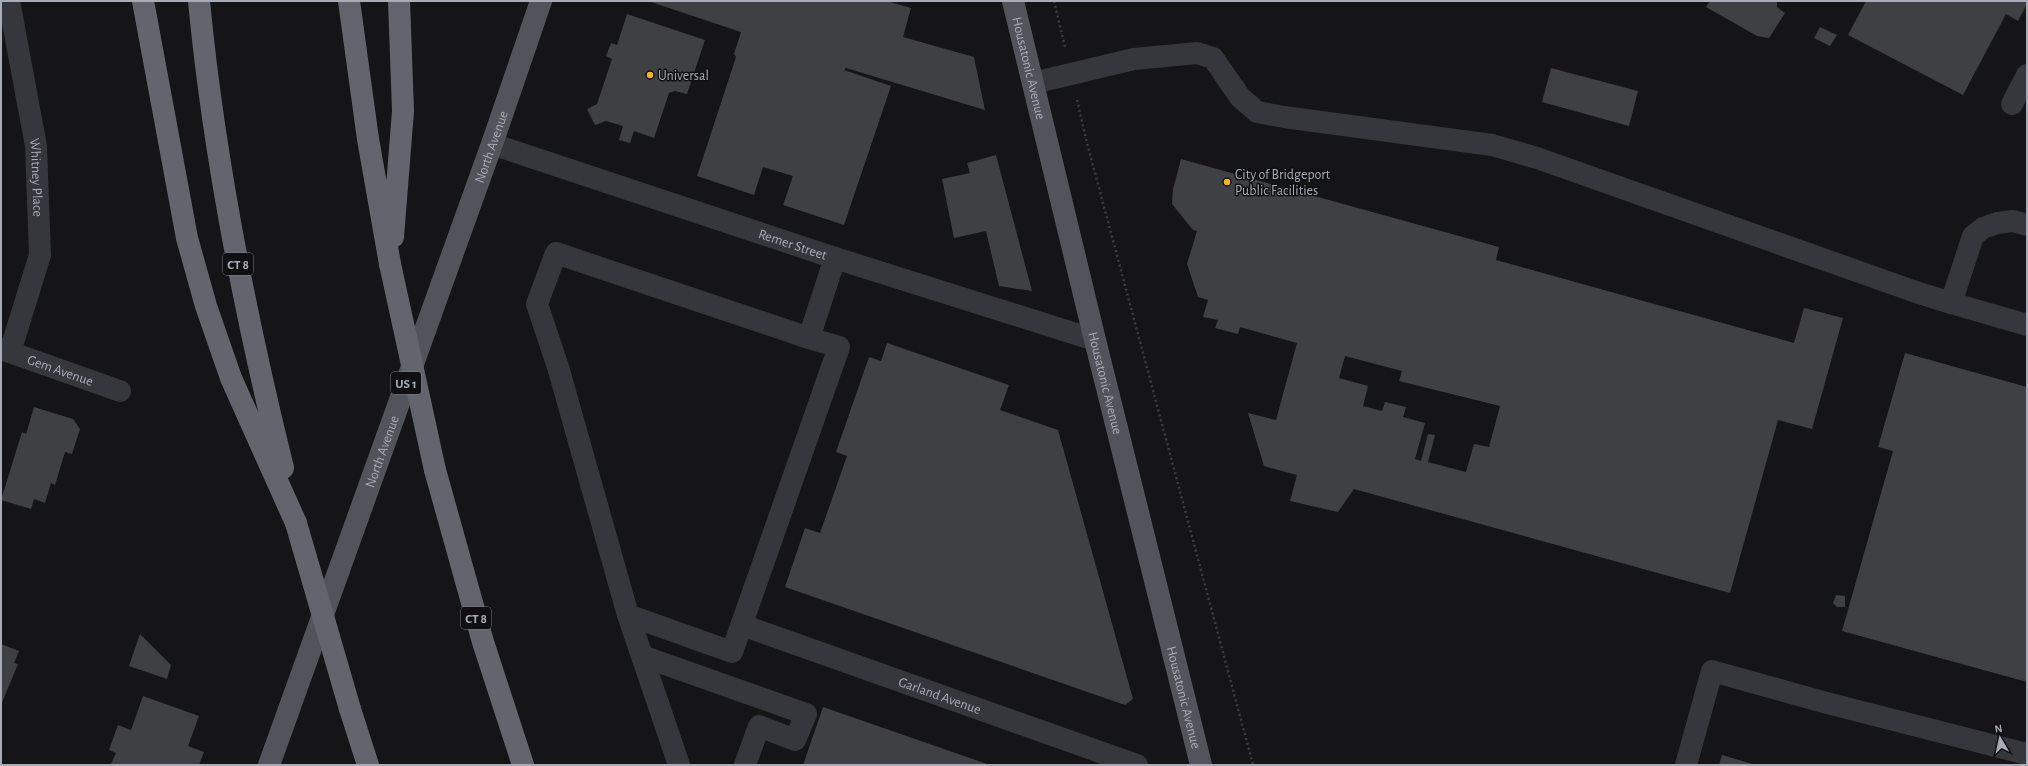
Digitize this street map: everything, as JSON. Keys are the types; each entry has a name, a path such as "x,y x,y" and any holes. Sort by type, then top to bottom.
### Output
{"highway":[{"path":"142,1 187,238 206,306 231,378 296,523"},
{"name":"CT 8","path":"199,1 218,154 239,272 263,389 296,523 350,710 368,765"},
{"name":"CT 8","path":"349,1 368,139 390,264 435,470 483,642 523,765"},
{"path":"390,264 403,110 399,1"}],"main road":[{"name":"North Avenue","path":"269,765 492,144 540,1"},
{"name":"Housatonic Avenue","path":"1013,1 1095,340 1201,765"}],"street":[{"name":"Whitney Place","path":"6,351 40,255 36,146 9,1"},
{"path":"1033,83 1134,59 1196,52 1213,58 1240,97 1257,112 1291,118 1492,145 1537,158 1916,292 2027,325"},
{"path":"2012,104 2027,75"},
{"name":"Remer Street","path":"492,144 835,258 1095,340"},
{"path":"1951,302 1973,236 1983,228 1997,223 2013,221 2027,225"},
{"path":"628,615 732,652 839,347 556,253 537,304 558,366 628,615 679,765"},
{"path":"809,338 835,258"},
{"name":"Gem Avenue","path":"6,351 120,391"},
{"name":"Garland Avenue","path":"742,625 1137,765"},
{"path":"642,656 806,714 795,740 759,726 745,765"},
{"path":"1686,765 1712,671 1827,703 2027,754"}],"path":[{"path":"1054,1 1087,143 1253,765"}],"building":[{"path":"648,1 886,1 911,8 903,37 974,57 985,110 846,68 844,70 891,86 844,225 783,205 793,176 763,167 754,195 697,176 736,57 734,54 741,32"},
{"path":"1710,1 1774,1 1777,2 1777,7 1785,13 1769,38 1757,36 1706,7"},
{"path":"1866,1 2027,1 2027,4 2018,21 2006,14 1963,95 1848,35"},
{"name":"Universal","path":"627,14 705,40 687,94 675,91 669,93 654,138 634,131 630,143 619,140 623,126 606,121 595,125 587,109 597,104 612,59 606,56 611,43 617,45"},
{"path":"1820,27 1837,35 1830,46 1814,38"},
{"path":"1551,68 1638,91 1629,126 1542,102"},
{"path":"996,155 1032,291 999,286 986,231 954,238 942,179 970,173 967,163"},
{"path":"1181,159 1499,247 1496,260 1794,343 1804,308 1843,318 1812,429 1778,420 1730,593 1354,489 1338,512 1290,501 1297,475 1264,466 1248,413 1276,420 1297,343 1240,327 1238,334 1215,328 1218,320 1203,317 1208,300 1198,297 1187,264 1197,231 1193,230 1172,204 1173,189","holes":["1345,356 1402,371 1399,381 1500,406 1489,447 1474,444 1466,472 1428,462 1435,435 1428,434 1421,461 1415,459 1425,423 1403,417 1406,407 1385,402 1382,411 1363,406 1368,386 1339,378"]},
{"path":"887,343 1009,385 1000,410 1058,430 1133,699 1125,705 785,587 805,528 820,533 847,456 836,452 869,357 881,361"},
{"path":"1905,353 2027,387 2027,682 1842,631 1893,451 1878,447"},
{"path":"34,407 73,419 80,429 72,454 65,452 55,485 51,483 45,503 34,499 31,509 1,500 22,432 26,434"},
{"path":"1836,595 1845,596 1845,607 1837,607 1833,603"},
{"path":"140,634 171,665 167,679 129,666"},
{"path":"1,644 19,651 14,663 18,664 1,705"},
{"path":"143,696 199,716 188,746 204,752 199,765 111,764 116,753 109,750 118,725 131,730"},
{"path":"823,707 990,765 803,765"},
{"path":"1722,755 1756,765 1719,765"}],"place":[{"name":"Universal","path":"650,75"},
{"name":"City of Bridgeport Public Facilities","path":"1227,182"}]}
